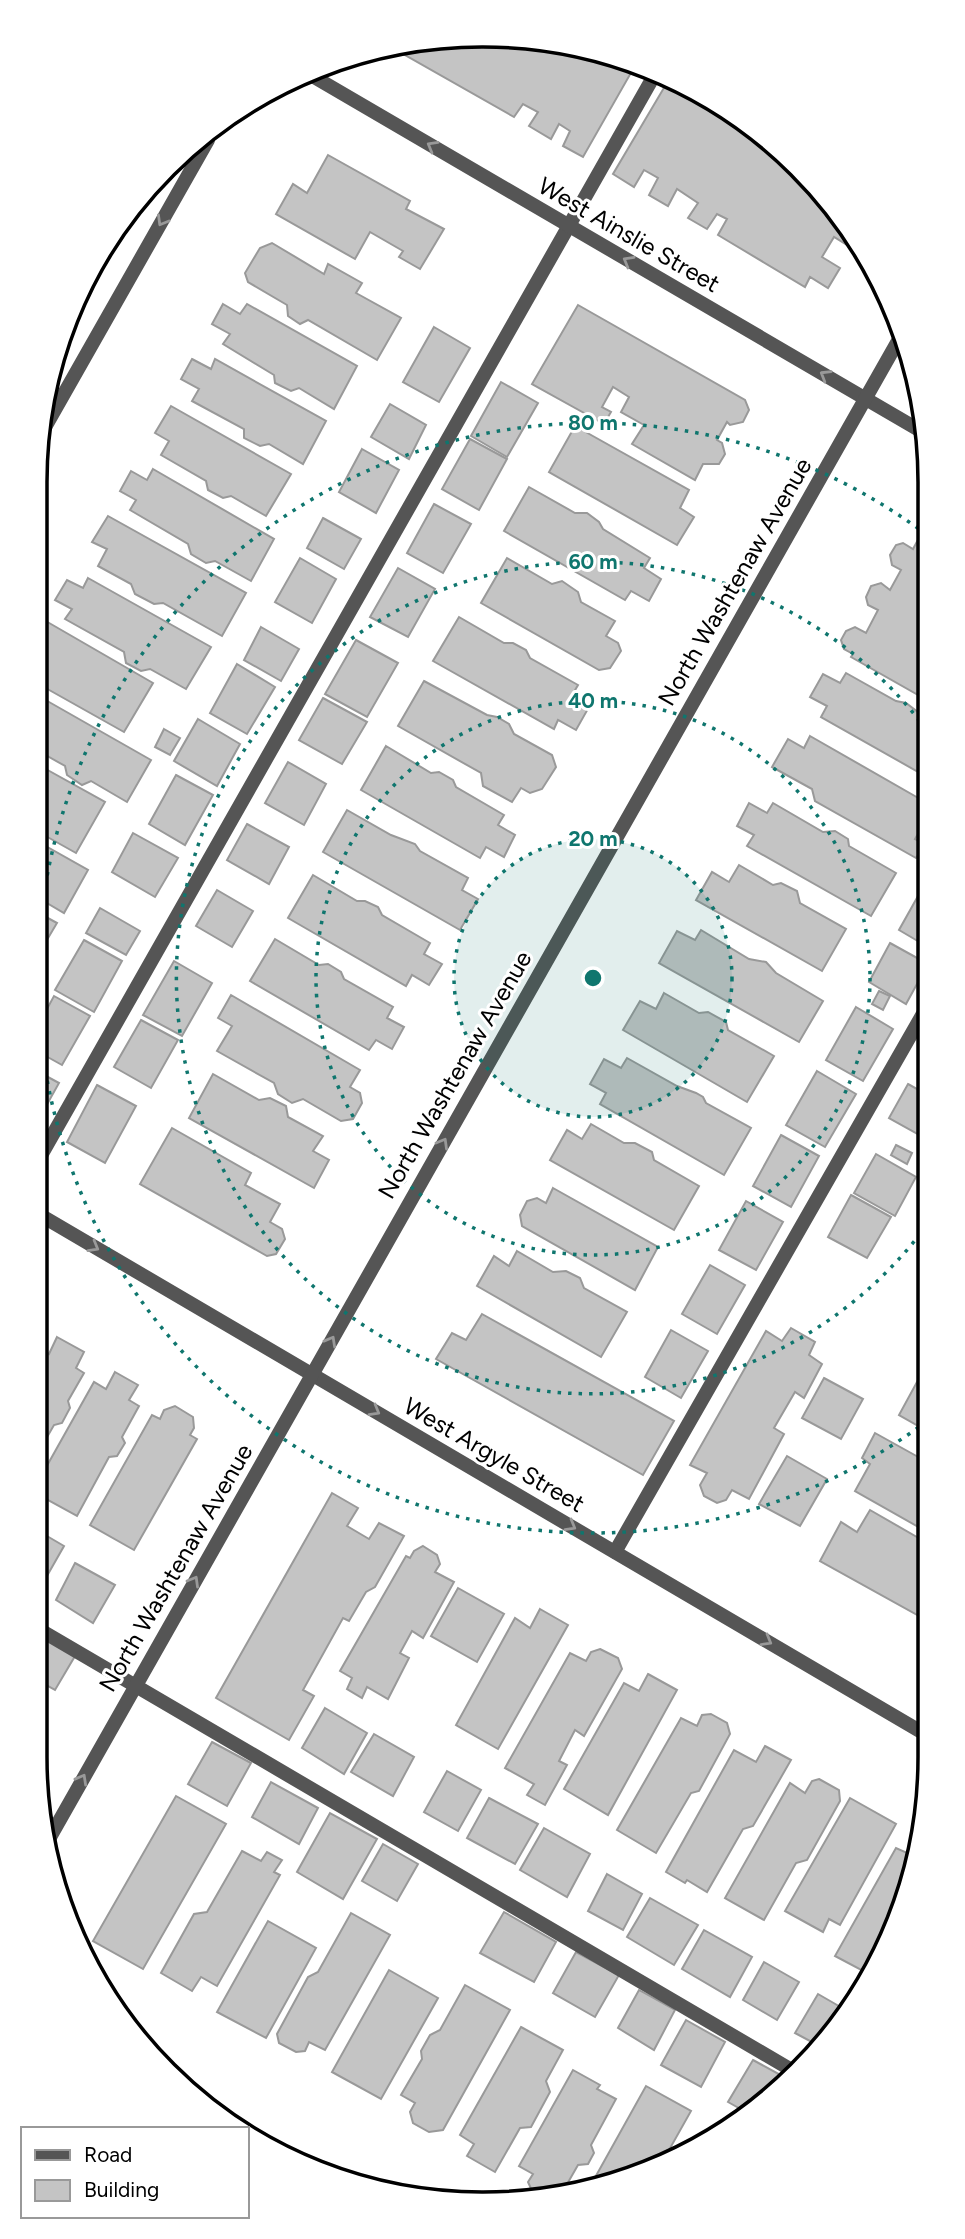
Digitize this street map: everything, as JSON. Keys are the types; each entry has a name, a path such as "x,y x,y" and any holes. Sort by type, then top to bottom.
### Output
{"street":[{"name":"West Ainslie Street","path":"317,80 914,427"},
{"path":"47,1145 651,81"},
{"path":"53,412 203,150"},
{"name":"North Washtenaw Avenue","path":"54,1830 896,345"},
{"path":"615,1552 918,1022"},
{"name":"West Argyle Street","path":"47,1219 918,1730"},
{"path":"47,1634 787,2067"}],"building":[{"path":"454,48 511,48 567,56 631,73 583,157 563,146 570,131 559,124 551,139 529,126 538,112 523,104 514,117 405,55"},
{"path":"664,87 700,106 747,137 790,175 828,218 846,244 834,237 822,257 840,268 828,288 810,277 805,287 718,235 727,219 717,214 707,229 688,218 698,203 677,189 668,206 649,195 658,178 644,170 634,187 613,174"},
{"path":"328,155 410,201 406,209 444,229 420,269 399,257 403,251 370,232 355,259 276,214 293,184 307,193"},
{"path":"272,243 324,274 328,264 362,283 356,293 401,318 377,360 308,320 300,324 288,316 287,305 248,282 245,273 260,248"},
{"path":"223,304 240,314 247,304 357,366 334,409 299,388 291,391 275,383 274,375 223,344 230,334 212,324"},
{"path":"578,305 745,400 749,410 743,422 730,425 727,422 717,440 722,443 725,454 719,464 703,464 695,480 632,444 644,425 621,412 629,397 613,387 602,407 611,412 604,424 532,384"},
{"path":"434,327 470,348 439,402 403,382"},
{"path":"192,359 211,369 215,359 326,421 303,464 269,444 260,446 244,438 244,429 192,401 199,389 181,379"},
{"path":"501,382 538,403 507,457 471,436"},
{"path":"390,404 426,425 409,459 371,437"},
{"path":"171,406 291,474 266,516 231,496 223,498 208,490 206,481 161,455 169,441 155,433"},
{"path":"575,426 689,490 680,508 694,517 677,545 549,472"},
{"path":"470,439 507,459 479,510 442,489"},
{"path":"362,449 399,470 376,513 339,492"},
{"path":"153,469 274,539 251,581 215,561 206,563 191,554 188,544 130,510 136,500 120,491 131,471 147,480"},
{"path":"529,487 575,513 587,513 599,522 603,529 650,558 644,568 661,579 649,601 631,591 625,600 504,531"},
{"path":"434,504 471,524 443,573 407,553"},
{"path":"108,516 246,593 222,636 163,603 154,604 135,594 131,584 98,566 107,549 92,542"},
{"path":"323,518 361,539 344,569 307,548"},
{"path":"918,540 918,695 851,657 853,654 844,649 841,640 846,631 855,627 866,633 878,610 868,605 866,597 871,586 881,583 890,590 901,570 892,565 890,555 896,545 903,543 913,549"},
{"path":"300,558 336,579 312,623 275,602"},
{"path":"507,558 552,584 562,581 578,592 581,602 615,621 606,636 618,643 621,651 610,668 599,670 481,603"},
{"path":"398,568 435,589 408,637 370,617"},
{"path":"88,578 211,647 186,689 150,669 141,671 126,663 124,652 65,619 72,609 55,600 67,580 83,588"},
{"path":"459,617 504,643 513,643 526,650 530,658 578,685 571,697 589,707 576,730 558,720 554,729 433,661"},
{"path":"47,622 153,683 124,732 47,689"},
{"path":"261,627 299,649 281,681 244,660"},
{"path":"356,640 398,663 367,717 325,694"},
{"path":"237,664 275,687 247,734 210,713"},
{"path":"846,673 896,701 906,703 918,712 918,772 821,717 827,706 810,697 823,674 840,683"},
{"path":"424,681 487,715 497,717 509,724 514,734 552,755 556,767 542,789 530,793 521,788 512,802 483,786 481,773 398,726"},
{"path":"323,698 367,722 342,764 299,740"},
{"path":"47,701 151,760 127,802 91,781 82,785 67,775 65,766 47,756"},
{"path":"198,719 240,744 217,786 174,761"},
{"path":"164,729 180,738 170,755 155,747"},
{"path":"810,736 918,798 916,858 815,801 812,789 772,767 788,739 804,748"},
{"path":"386,746 431,773 439,772 453,780 456,787 504,815 498,825 515,835 504,857 486,847 480,858 361,790"},
{"path":"288,762 326,784 304,825 265,803"},
{"path":"47,770 105,802 76,853 47,837"},
{"path":"176,775 213,795 185,845 149,824"},
{"path":"749,803 767,813 773,803 823,832 835,831 848,839 849,846 896,873 871,916 747,846 754,835 737,826"},
{"path":"347,810 391,835 415,844 420,851 468,878 462,890 478,899 460,930 323,852"},
{"path":"247,824 289,847 269,884 227,860"},
{"path":"133,833 178,858 155,897 112,872"},
{"path":"47,847 88,870 64,913 47,903"},
{"path":"739,865 773,885 781,883 797,891 800,903 846,929 822,971 696,900 712,872 729,882"},
{"path":"313,875 357,901 365,901 378,907 382,915 430,943 424,954 442,964 429,985 412,975 406,986 288,918"},
{"path":"217,890 253,911 232,947 196,926"},
{"path":"918,896 918,941 899,930"},
{"path":"100,908 140,931 126,955 86,933"},
{"path":"47,918 57,923 47,940"},
{"path":"701,930 749,959 766,962 776,973 823,1001 799,1042 659,963 677,931 695,940"},
{"path":"275,939 319,965 328,964 341,972 344,979 393,1007 387,1018 404,1027 392,1049 376,1040 369,1050 250,981"},
{"path":"84,940 122,961 94,1012 55,990"},
{"path":"890,943 918,958 918,982 906,1004 869,982"},
{"path":"174,961 212,983 182,1036 143,1015"},
{"path":"879,991 890,996 883,1010 872,1004"},
{"path":"664,993 699,1013 708,1012 726,1022 728,1030 774,1056 747,1102 623,1030 640,1001 656,1009"},
{"path":"231,995 360,1070 350,1087 360,1093 362,1103 353,1119 341,1121 303,1099 292,1103 278,1094 274,1083 217,1051 232,1026 218,1018"},
{"path":"54,996 90,1016 62,1065 47,1057 47,1009"},
{"path":"856,1007 893,1029 863,1081 826,1060"},
{"path":"141,1020 178,1040 151,1088 114,1067"},
{"path":"627,1058 677,1086 696,1093 703,1097 706,1103 751,1128 724,1175 600,1104 606,1093 590,1084 604,1059 621,1068"},
{"path":"817,1071 856,1094 825,1147 786,1125"},
{"path":"213,1074 259,1100 270,1098 286,1106 288,1117 323,1136 313,1151 329,1160 314,1188 189,1118"},
{"path":"47,1076 59,1083 47,1104"},
{"path":"908,1084 918,1090 918,1134 889,1118"},
{"path":"97,1085 136,1106 105,1163 67,1142"},
{"path":"591,1124 624,1143 635,1143 652,1152 654,1160 699,1186 674,1230 550,1160 567,1130 582,1139"},
{"path":"172,1128 251,1173 245,1185 280,1204 270,1222 282,1229 285,1239 276,1254 267,1256 140,1184"},
{"path":"781,1135 819,1156 791,1207 753,1186"},
{"path":"896,1145 912,1153 907,1164 891,1155"},
{"path":"876,1154 916,1177 895,1216 854,1193"},
{"path":"553,1188 658,1247 635,1290 522,1226 520,1215 527,1201 537,1198 546,1203"},
{"path":"851,1195 891,1217 867,1258 828,1237"},
{"path":"746,1201 783,1222 756,1270 719,1250"},
{"path":"517,1251 553,1272 566,1271 580,1278 584,1288 627,1312 601,1357 477,1286 494,1256 509,1266"},
{"path":"710,1265 745,1285 717,1334 682,1314"},
{"path":"482,1314 674,1421 643,1475 436,1359 452,1333 466,1340"},
{"path":"791,1328 815,1342 809,1355 822,1364 804,1398 795,1392 774,1428 784,1434 749,1499 732,1490 726,1500 717,1503 704,1496 700,1485 707,1473 690,1465 766,1331 782,1341"},
{"path":"671,1330 708,1351 681,1398 645,1377"},
{"path":"57,1337 84,1352 76,1368 84,1373 68,1401 70,1408 62,1423 54,1425 47,1437 47,1353 49,1354"},
{"path":"115,1372 138,1385 129,1400 139,1406 122,1437 125,1443 117,1456 109,1457 77,1516 47,1500 47,1466 94,1382 106,1389"},
{"path":"824,1378 863,1399 841,1439 802,1418"},
{"path":"918,1380 918,1426 899,1415"},
{"path":"175,1406 193,1417 194,1428 190,1435 197,1439 134,1550 90,1525 152,1415 160,1419 164,1410"},
{"path":"875,1433 918,1457 918,1527 855,1491 870,1464 862,1458"},
{"path":"787,1456 827,1479 800,1526 759,1504"},
{"path":"332,1493 358,1508 347,1526 369,1539 379,1523 404,1536 375,1587 366,1592 349,1621 343,1618 303,1690 314,1696 289,1740 216,1698"},
{"path":"870,1510 918,1538 918,1615 820,1561 841,1522 857,1532"},
{"path":"47,1536 64,1546 47,1576"},
{"path":"423,1546 437,1555 440,1564 435,1572 454,1582 423,1638 412,1631 400,1653 409,1658 388,1699 367,1687 362,1698 347,1689 352,1678 340,1671 406,1556 410,1558 414,1551"},
{"path":"75,1563 115,1585 93,1623 56,1600"},
{"path":"458,1588 504,1614 477,1662 431,1636"},
{"path":"540,1609 568,1625 498,1749 456,1725 515,1618 530,1628"},
{"path":"47,1640 75,1656 55,1690 47,1686"},
{"path":"600,1649 618,1658 622,1669 584,1736 575,1730 559,1761 567,1765 545,1805 527,1795 534,1784 505,1768 570,1653 586,1661 591,1652"},
{"path":"648,1674 677,1690 608,1815 564,1789 624,1683 639,1691"},
{"path":"325,1708 367,1733 344,1774 302,1748"},
{"path":"711,1714 727,1723 730,1734 699,1791 691,1793 656,1853 617,1830 681,1718 697,1726 702,1715"},
{"path":"374,1734 414,1757 393,1796 351,1772"},
{"path":"212,1742 251,1763 227,1806 188,1784"},
{"path":"765,1746 791,1760 753,1826 743,1829 707,1892 666,1872 734,1750 756,1762"},
{"path":"447,1771 481,1790 458,1831 424,1812"},
{"path":"819,1779 839,1790 840,1801 807,1860 796,1863 764,1920 725,1898 790,1783 805,1793 812,1781"},
{"path":"271,1782 318,1808 299,1844 252,1817"},
{"path":"176,1796 226,1824 143,1969 93,1941"},
{"path":"489,1798 538,1824 515,1864 467,1838"},
{"path":"850,1798 896,1824 840,1925 829,1919 823,1932 785,1911"},
{"path":"330,1813 377,1839 343,1899 297,1872"},
{"path":"544,1828 590,1854 567,1897 520,1870"},
{"path":"383,1844 418,1864 397,1901 362,1881"},
{"path":"896,1848 906,1853 903,1869 885,1923 861,1970 835,1956"},
{"path":"242,1851 261,1861 267,1852 282,1860 274,1872 280,1875 217,1986 201,1977 192,1991 161,1973 194,1914 207,1912"},
{"path":"607,1874 642,1894 623,1930 588,1911"},
{"path":"650,1898 698,1925 674,1965 627,1937"},
{"path":"504,1912 556,1942 534,1982 480,1953"},
{"path":"351,1913 390,1935 325,2050 309,2042 305,2051 296,2052 279,2043 277,2034 308,1977 318,1972"},
{"path":"268,1921 316,1948 266,2038 217,2012"},
{"path":"704,1930 752,1957 730,1997 682,1969"},
{"path":"576,1952 619,1975 595,2017 553,1993"},
{"path":"764,1962 799,1982 777,2020 743,2000"},
{"path":"389,1970 438,1998 381,2099 332,2072"},
{"path":"465,1985 510,2010 443,2130 429,2132 413,2123 410,2112 415,2103 401,2095 422,2059 421,2051 430,2035 440,2030"},
{"path":"639,1990 675,2010 654,2050 618,2028"},
{"path":"818,1994 839,2006 811,2042 795,2033"},
{"path":"686,2020 725,2042 701,2087 661,2065"},
{"path":"521,2027 563,2050 546,2081 550,2092 531,2127 520,2128 495,2172 467,2156 474,2144 460,2135"},
{"path":"753,2060 779,2074 739,2108 728,2102"},
{"path":"573,2070 600,2085 597,2089 616,2099 591,2145 594,2153 588,2164 578,2165 568,2183 531,2189 528,2182 533,2174 519,2166"},
{"path":"646,2086 691,2111 669,2150 595,2177"}]}
